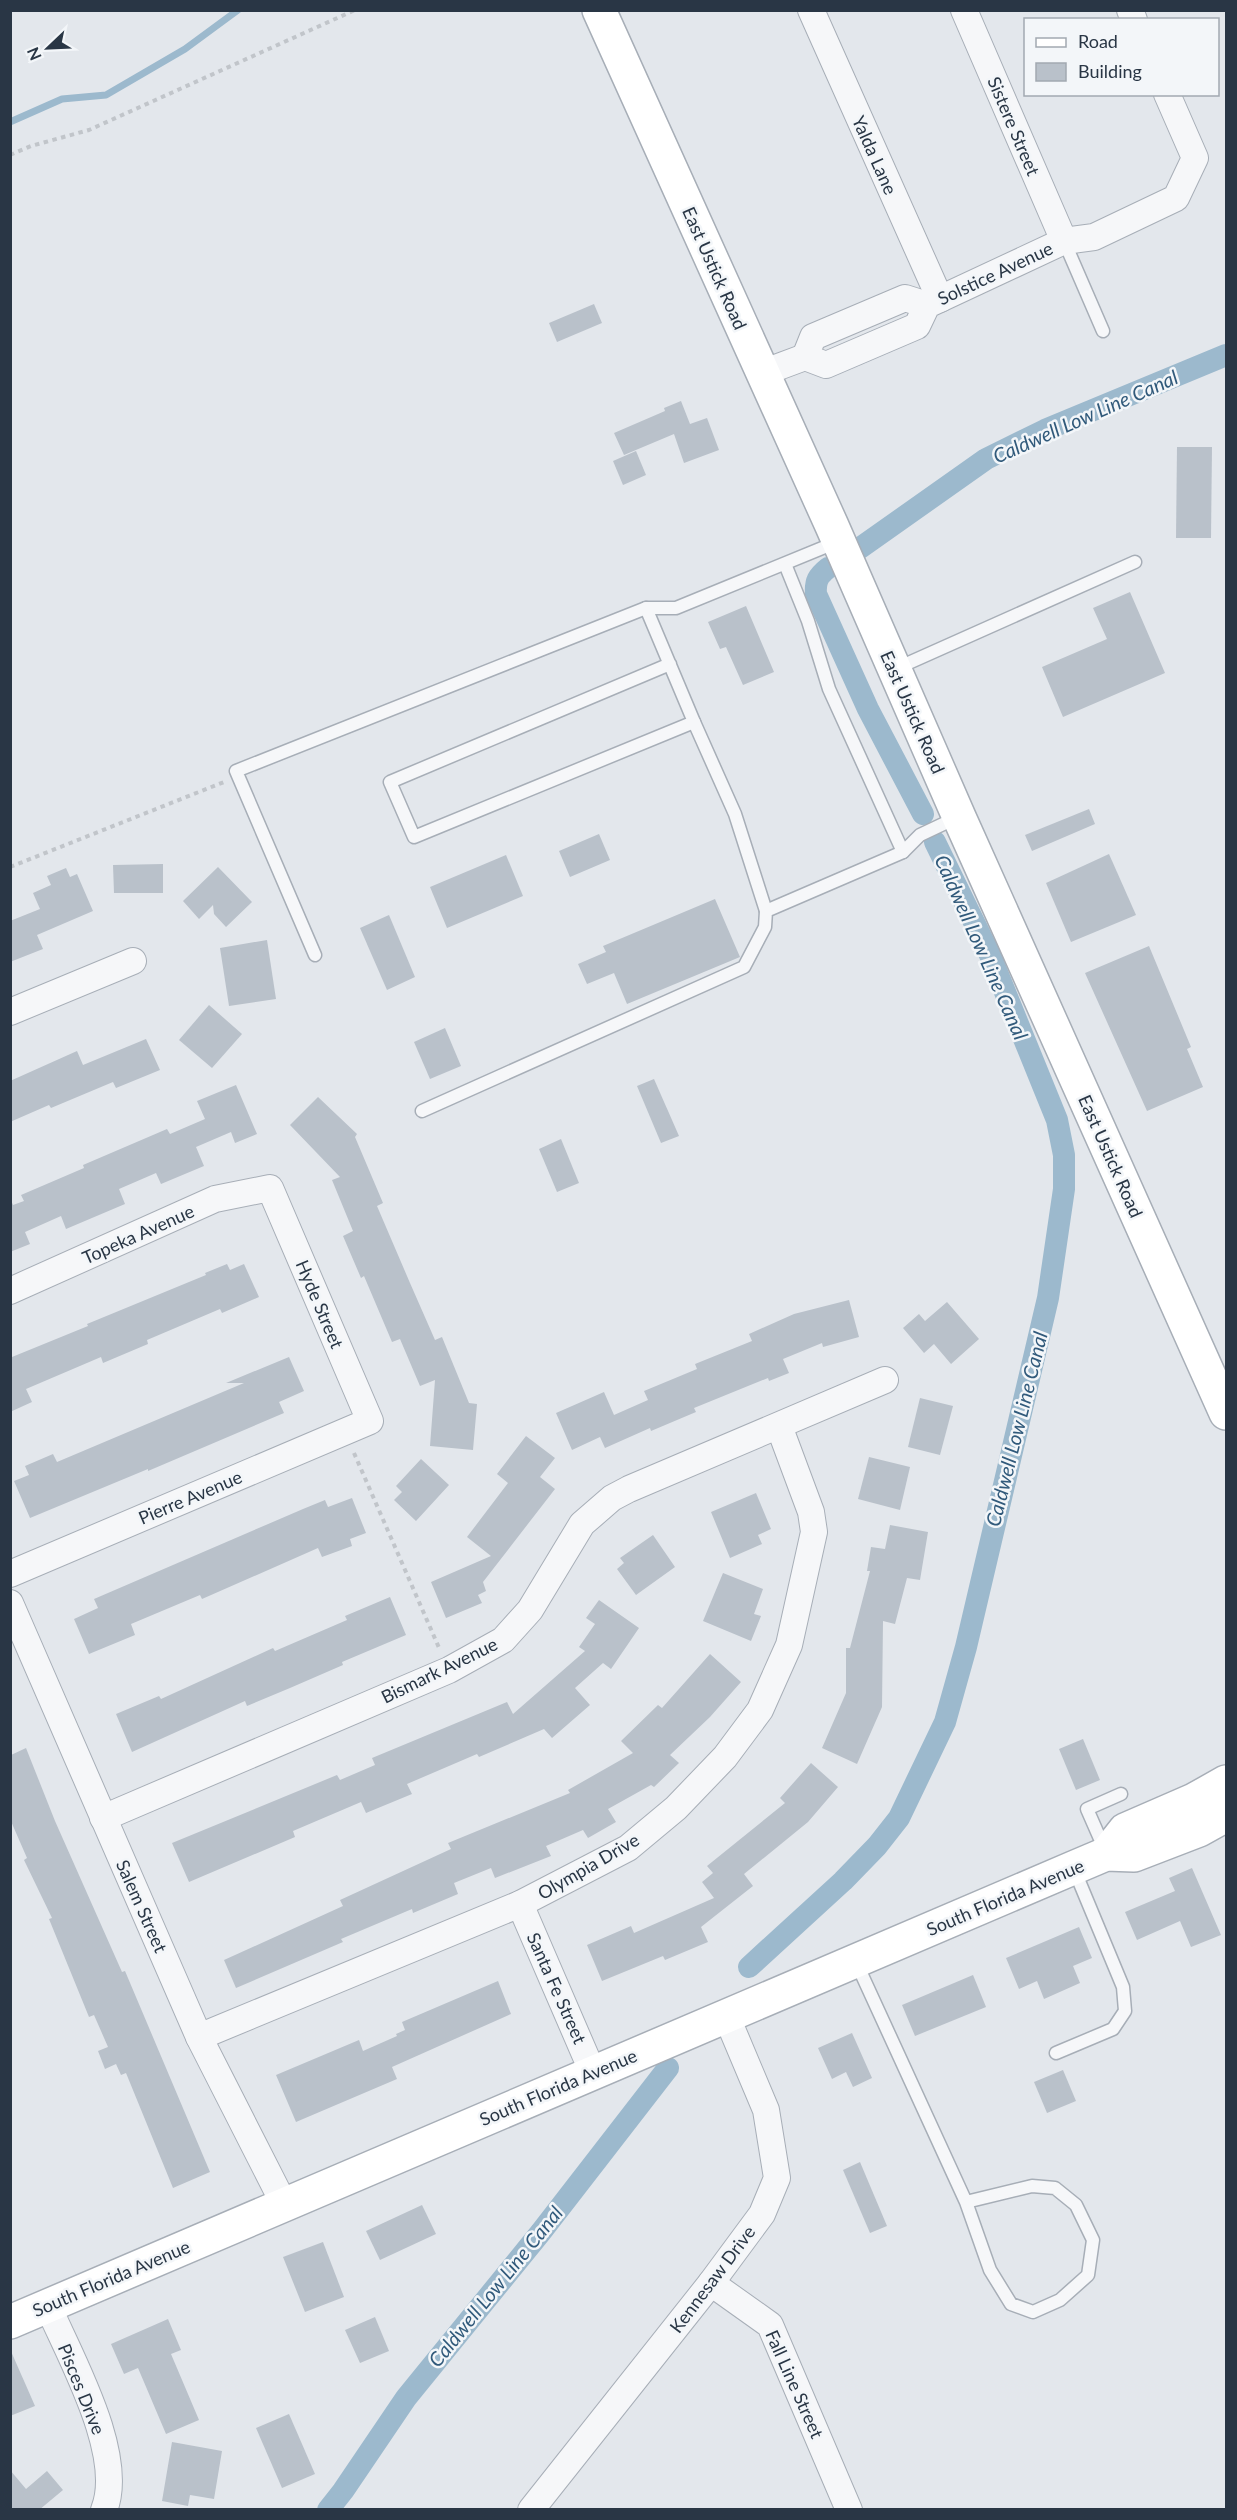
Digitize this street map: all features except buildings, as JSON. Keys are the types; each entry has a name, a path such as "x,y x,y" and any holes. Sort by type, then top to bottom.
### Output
{"main road":[{"name":"East Ustick Road","path":"599,10 1227,1413"},
{"name":"South Florida Avenue","path":"1106,1854 1125,1830 1194,1800 1227,1782"},
{"name":"South Florida Avenue","path":"10,2322 1106,1854 1134,1855 1167,1844 1227,1815"}],"street":[{"name":"Yalda Lane","path":"811,10 934,302"},
{"name":"Sistere Street","path":"964,10 1064,241"},
{"name":"Solstice Avenue","path":"762,374 805,357 826,366 917,326 934,302 1064,241 1094,237 1176,198 1195,158 1168,96"},
{"path":"10,1012 133,961"},
{"name":"Topeka Avenue","path":"10,1291 215,1199 270,1188"},
{"name":"Hyde Street","path":"270,1188 370,1421"},
{"name":"Bismark Avenue","path":"104,1818 448,1670 503,1640 530,1610 582,1524 612,1498 885,1380"},
{"name":"Pierre Avenue","path":"10,1574 370,1421"},
{"name":"Olympia Drive","path":"199,2037 520,1904 628,1848 676,1808 717,1766 760,1710 789,1645 814,1532 811,1512 779,1426"},
{"name":"Salem Street","path":"10,1603 199,2037 284,2204"},
{"name":"Santa Fe Street","path":"520,1904 594,2073"},
{"name":"Kennesaw Drive","path":"540,2507 762,2214 777,2178 766,2110 726,2015"},
{"name":"Fall Line Street","path":"711,2283 771,2325 849,2510"},
{"name":"Pisces Drive","path":"48,2306 102,2430 108,2467 104,2510"}],"lane":[{"path":"1064,241 1103,331"},
{"path":"315,956 236,771 646,608 676,608 838,541"},
{"path":"894,670 1135,562"},
{"path":"785,564 808,621 829,689 903,852"},
{"path":"422,1111 744,967 765,927 766,911 735,814 646,608"},
{"path":"670,664 390,782 414,837 694,722"},
{"path":"766,911 903,852 920,835 959,817"},
{"path":"1106,1854 1087,1809 1121,1794"},
{"path":"1056,2053 1113,2029 1125,2011 1123,1987 1073,1868"},
{"path":"856,1961 966,2202 990,2270 1011,2304 1033,2312 1060,2300 1088,2275 1093,2240 1076,2205 1055,2188 1032,2187 966,2202"}],"path":[{"path":"10,155 31,146 89,130 355,10"},
{"path":"10,867 239,776"},
{"path":"345,1431 448,1670"}],"waterway":[{"path":"10,122 62,99 106,95 185,49 238,10"},
{"name":"Caldwell Low Line Canal","path":"860,548 986,459 1045,430 1226,355"},
{"name":"Caldwell Low Line Canal","path":"828,568 818,579 816,594 868,709 923,814"},
{"name":"Caldwell Low Line Canal","path":"749,1967 843,1881 877,1846 899,1818 945,1722 966,1647 1048,1298 1064,1189 1064,1155 1057,1120 990,955 935,842"},
{"name":"Caldwell Low Line Canal","path":"328,2510 406,2398 541,2232 668,2068"}]}
